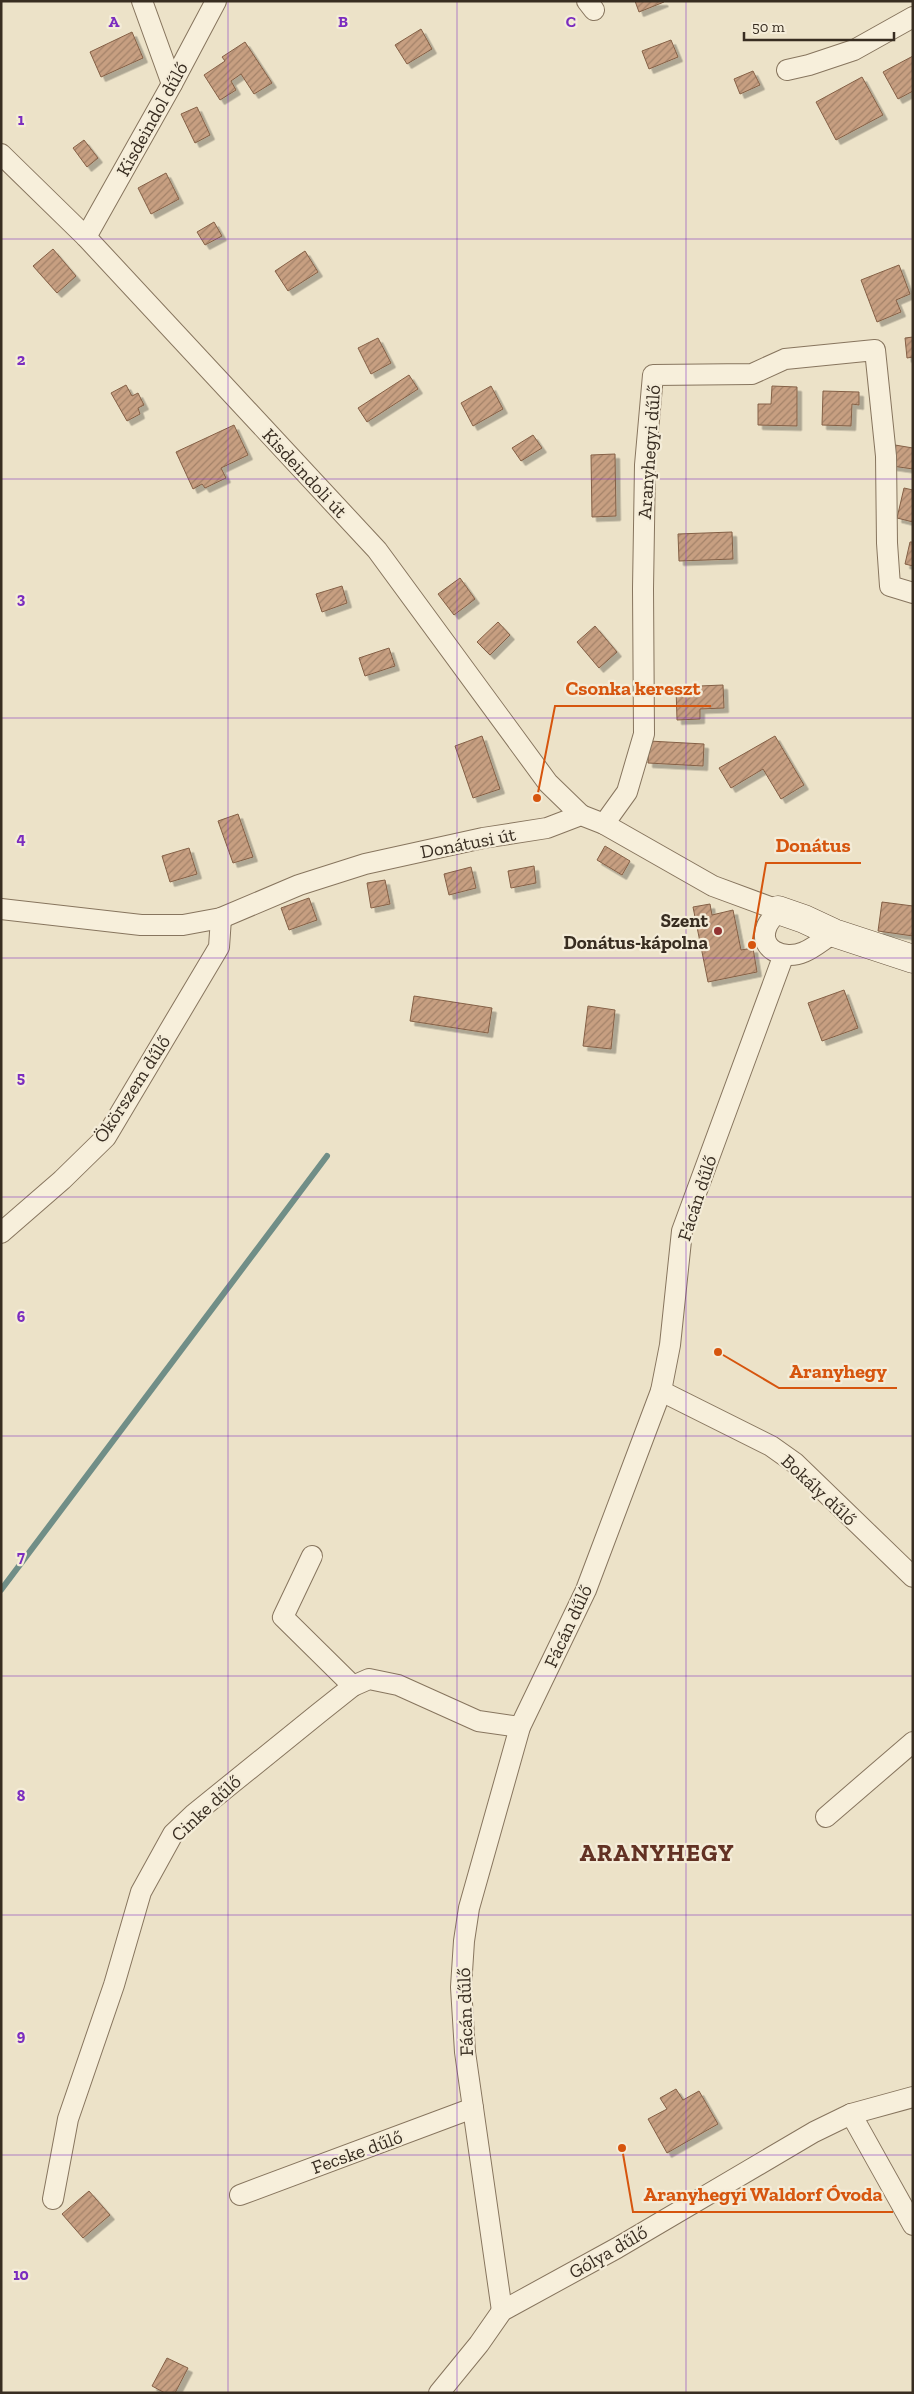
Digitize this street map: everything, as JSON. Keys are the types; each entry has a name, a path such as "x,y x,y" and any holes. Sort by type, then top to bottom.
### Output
{"street":[{"path":"142,1 172,84"},
{"name":"Kisdeindol dűlő","path":"86,237 172,84 216,1"},
{"path":"787,70 809,65 854,50 913,17"},
{"name":"Kisdeindoli út","path":"1,154 86,237 377,550 548,783 581,815"},
{"name":"Aranyhegyi dűlő","path":"604,824 627,792 644,734 643,590 645,465 653,375 752,374 786,359 875,350 886,456 887,543 890,586 913,593"},
{"path":"581,815 604,824 713,886 804,919 834,933 913,959"},
{"name":"Donátusi út","path":"1,909 141,925 183,925 221,918 299,885 365,864 483,838 547,828 581,815"},
{"path":"778,910 766,927 766,940 772,950 783,957 803,953 834,933"},
{"name":"Ökörszem dűlő","path":"1,1233 62,1180 106,1137 219,947 221,918"},
{"name":"Fácán dűlő","path":"502,2311 464,2052 461,1986 464,1941 482,1856 520,1727 586,1590 661,1391 670,1345 682,1231 783,957"},
{"name":"Bokály dűlő","path":"661,1391 772,1446 795,1463 913,1578"},
{"path":"312,1556 283,1617 353,1686"},
{"name":"Cinke dűlő","path":"53,2200 60,2154 71,2110 114,1985 141,1892 173,1834 194,1814 353,1686 369,1679 398,1685 478,1721 520,1727"},
{"path":"826,1817 913,1742"},
{"name":"Gólya dűlő","path":"439,2393 479,2344 502,2311 616,2248 814,2132 851,2114 913,2097"},
{"name":"Fecske dűlő","path":"240,2195 473,2108"},
{"path":"851,2114 913,2225"}],"building":[{"path":"635,1 663,1 664,2 639,12"},
{"path":"421,29 432,49 407,64 395,45"},
{"path":"132,32 143,58 101,77 90,52"},
{"path":"671,40 678,57 649,69 642,51"},
{"path":"245,42 272,83 254,94 241,74 231,81 236,90 220,100 204,75 225,61 222,57"},
{"path":"913,56 913,91 898,99 883,72"},
{"path":"753,71 760,85 740,94 734,79"},
{"path":"862,77 883,115 836,140 816,102"},
{"path":"197,107 210,135 195,143 181,114"},
{"path":"84,140 98,158 87,167 73,148"},
{"path":"166,173 179,199 151,214 138,188"},
{"path":"214,222 222,236 205,245 197,232"},
{"path":"53,249 76,276 57,293 33,266"},
{"path":"305,251 318,272 288,291 275,271"},
{"path":"899,265 910,294 896,300 901,312 877,322 861,280"},
{"path":"913,337 913,357 907,358 905,338"},
{"path":"378,338 391,363 371,374 358,348"},
{"path":"409,375 418,389 367,422 358,408"},
{"path":"126,385 132,396 138,393 144,405 138,408 140,414 127,421 111,393"},
{"path":"491,386 503,409 473,426 461,403"},
{"path":"772,386 797,387 797,426 758,425 758,404 771,404"},
{"path":"823,391 859,392 859,405 852,404 851,426 822,425"},
{"path":"234,425 248,455 221,468 226,478 205,488 202,484 193,489 176,452"},
{"path":"533,435 542,448 521,461 512,448"},
{"path":"895,445 913,448 913,469 892,466"},
{"path":"615,454 616,516 592,517 591,455"},
{"path":"904,488 913,490 913,522 897,518"},
{"path":"732,532 733,559 679,561 678,534"},
{"path":"910,542 913,542 913,566 905,564"},
{"path":"460,578 475,599 454,615 438,594"},
{"path":"342,586 347,603 322,612 316,594"},
{"path":"498,622 510,635 490,655 477,642"},
{"path":"595,626 617,652 599,668 577,642"},
{"path":"389,648 395,666 365,676 359,658"},
{"path":"723,685 724,708 700,709 700,719 677,720 676,687"},
{"path":"482,736 500,789 473,798 455,746"},
{"path":"775,736 804,785 781,799 763,769 731,788 719,768"},
{"path":"649,741 704,744 703,766 648,763"},
{"path":"238,814 253,857 233,863 218,821"},
{"path":"605,846 630,861 622,875 597,860"},
{"path":"189,848 197,874 170,882 162,856"},
{"path":"534,866 536,883 511,888 508,871"},
{"path":"471,867 476,888 449,895 444,874"},
{"path":"385,880 390,904 371,908 367,883"},
{"path":"309,898 317,920 289,930 281,908"},
{"path":"882,902 913,906 913,936 878,931"},
{"name":"Szent Donátus-kápolna","path":"710,904 712,915 733,910 741,950 753,948 757,972 708,982 693,907"},
{"path":"844,990 858,1028 822,1041 808,1003"},
{"path":"414,996 492,1008 488,1033 410,1021"},
{"path":"588,1006 615,1010 611,1049 583,1046"},
{"path":"676,2089 683,2100 699,2091 718,2124 667,2153 648,2119 667,2109 660,2098"},
{"path":"89,2191 110,2215 83,2238 62,2214"},
{"path":"167,2358 188,2368 175,2393 165,2393 152,2386"}],"waterway":[{"path":"1,1590 327,1156"}],"place":[{"name":"Csonka kereszt","path":"537,798"},
{"name":"Szent Donátus-kápolna","path":"718,931"},
{"name":"Donátus","path":"752,945"},
{"name":"Aranyhegy","path":"718,1352"},
{"name":"Aranyhegyi Waldorf Óvoda","path":"622,2148"}],"district":[{"name":"ARANYHEGY","path":"657,1852"}]}
